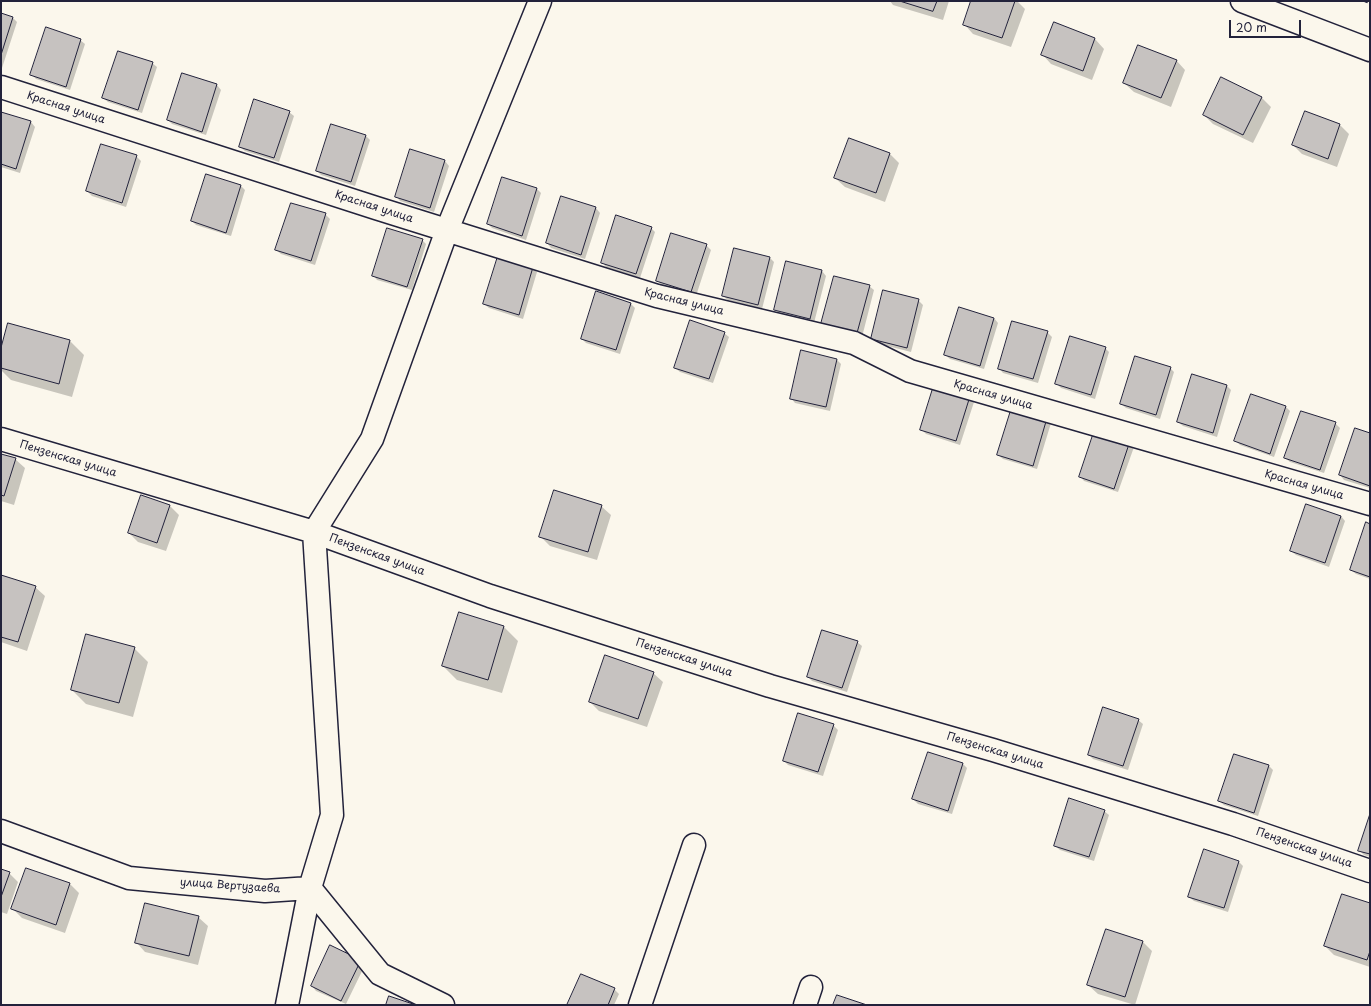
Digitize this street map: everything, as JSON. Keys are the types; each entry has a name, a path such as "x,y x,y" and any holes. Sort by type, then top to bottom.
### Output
{"street":[{"path":"287,1005 310,888 332,815 314,532 372,439 447,230 540,1"},
{"path":"1242,1 1370,50"},
{"name":"Красная улица","path":"1,87 657,296 854,343 910,371 1370,504"},
{"name":"Пензенская улица","path":"1,439 314,532 497,599 770,686 993,750 1210,817 1370,871"},
{"name":"улица Вертузаева","path":"1,831 129,878 265,891 310,888"},
{"path":"640,1005 694,845"},
{"path":"310,888 380,974 443,1005"}],"path":[{"path":"1365,1 1370,3"}],"building":[{"path":"900,1 937,1 933,11"},
{"path":"971,1 1015,1 1002,38 963,25"},
{"path":"1,13 13,17 1,55"},
{"path":"1054,22 1095,38 1083,71 1041,55"},
{"path":"46,27 81,39 66,87 30,75"},
{"path":"1138,45 1177,60 1161,98 1123,83"},
{"path":"118,51 153,62 138,110 102,98"},
{"path":"182,73 217,84 202,132 167,120"},
{"path":"1221,77 1262,97 1243,135 1203,115"},
{"path":"254,99 290,111 274,158 239,147"},
{"path":"1305,111 1340,124 1328,159 1292,145"},
{"path":"1,112 31,121 16,169 1,164"},
{"path":"331,124 366,135 351,182 316,171"},
{"path":"849,138 890,153 876,193 834,178"},
{"path":"101,144 137,155 122,203 86,191"},
{"path":"410,149 445,160 430,208 395,197"},
{"path":"206,174 241,185 226,233 191,221"},
{"path":"502,177 537,188 522,236 487,224"},
{"path":"561,196 596,207 581,255 546,243"},
{"path":"291,203 326,213 311,261 275,250"},
{"path":"616,215 652,227 636,274 601,263"},
{"path":"387,228 423,239 407,287 372,276"},
{"path":"671,233 707,244 691,292 656,281"},
{"path":"734,248 770,257 758,305 722,296"},
{"path":"498,256 533,267 519,315 483,304"},
{"path":"786,261 822,270 810,319 774,310"},
{"path":"834,276 870,285 857,333 821,324"},
{"path":"883,290 919,299 907,348 871,339"},
{"path":"596,291 631,303 616,350 581,339"},
{"path":"959,307 994,318 980,366 944,355"},
{"path":"690,320 725,332 709,379 674,368"},
{"path":"1012,321 1048,331 1033,379 998,369"},
{"path":"8,323 70,340 59,384 1,368 1,348"},
{"path":"1070,336 1106,347 1091,395 1055,384"},
{"path":"801,350 837,359 826,407 790,399"},
{"path":"1135,356 1171,367 1156,415 1120,404"},
{"path":"1192,374 1227,385 1213,433 1177,422"},
{"path":"935,382 971,393 956,441 920,430"},
{"path":"1251,394 1286,406 1270,454 1234,441"},
{"path":"1012,407 1047,418 1033,466 997,455"},
{"path":"1301,411 1336,422 1320,470 1284,458"},
{"path":"1355,428 1370,433 1370,486 1339,475"},
{"path":"1095,429 1130,441 1114,489 1079,477"},
{"path":"1,454 16,458 4,496 1,495"},
{"path":"554,490 602,505 588,552 539,537"},
{"path":"141,495 170,505 157,543 128,533"},
{"path":"1306,504 1341,516 1325,563 1290,551"},
{"path":"1366,522 1370,524 1370,577 1350,570"},
{"path":"1,575 36,586 18,642 1,637"},
{"path":"459,612 504,626 488,680 442,666"},
{"path":"822,630 858,641 842,688 807,677"},
{"path":"86,634 135,647 119,703 71,690"},
{"path":"605,655 654,672 638,719 589,702"},
{"path":"1103,707 1139,719 1123,766 1088,755"},
{"path":"798,713 834,724 818,772 783,761"},
{"path":"928,752 963,763 948,811 912,799"},
{"path":"1234,754 1269,765 1254,813 1218,801"},
{"path":"1069,798 1105,810 1089,857 1054,846"},
{"path":"1370,814 1370,854 1358,851"},
{"path":"1204,849 1239,861 1224,908 1188,897"},
{"path":"26,868 70,883 56,925 11,909"},
{"path":"1,869 10,872 1,897"},
{"path":"1342,894 1370,903 1370,951 1367,960 1324,946"},
{"path":"145,903 199,916 189,956 135,943"},
{"path":"1106,929 1143,941 1125,997 1087,985"},
{"path":"330,945 361,960 341,1001 311,986"},
{"path":"581,974 615,988 608,1005 567,1005"},
{"path":"837,995 867,1005 833,1005"},
{"path":"389,996 416,1005 386,1005"}]}
